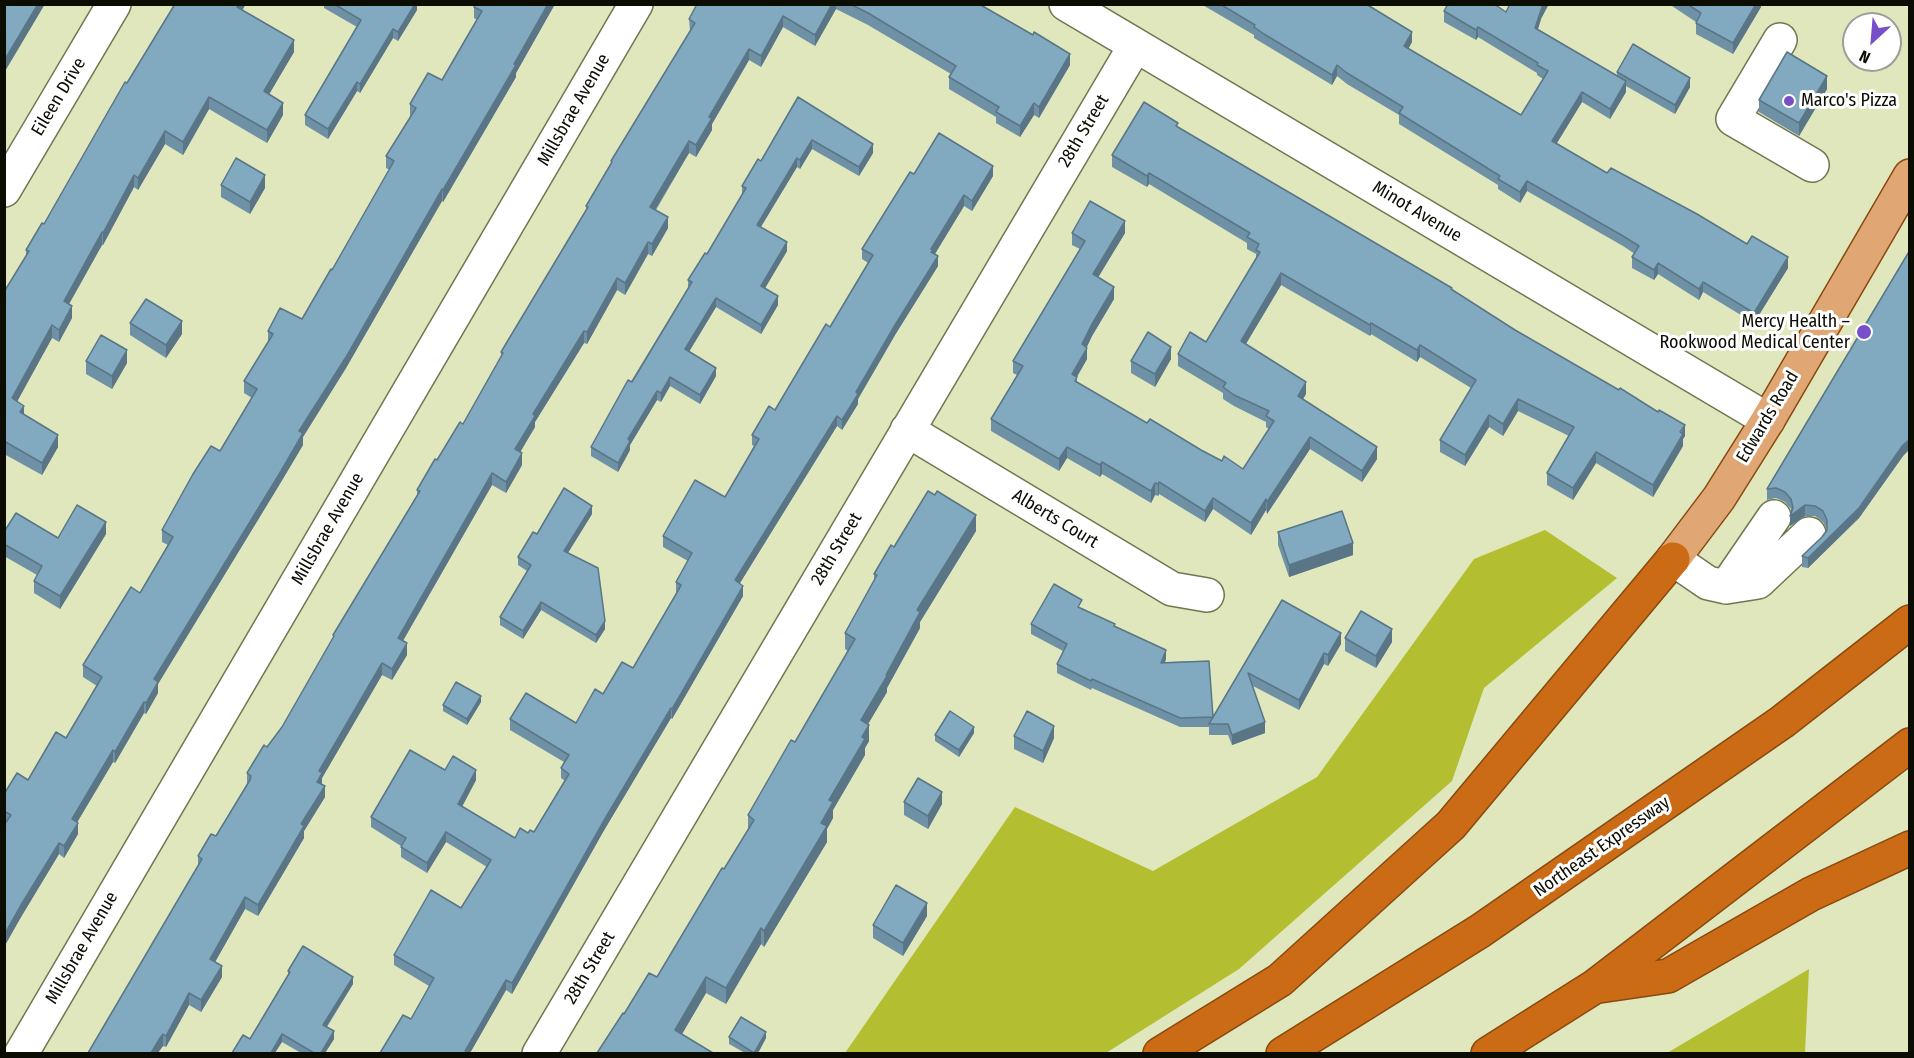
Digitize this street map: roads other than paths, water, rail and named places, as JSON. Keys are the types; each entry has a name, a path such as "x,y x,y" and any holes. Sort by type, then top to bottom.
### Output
{"highway":[{"path":"1161,1053 1280,980 1451,825 1673,559"},
{"name":"Northeast Expressway","path":"1283,1053 1480,932 1782,722 1910,622"},
{"path":"1488,1053 1594,987 1910,745"},
{"path":"1594,987 1668,976 1811,894 1910,848"}],"main road":[{"name":"Edwards Road","path":"1673,559 1719,498 1768,420 1910,176"}],"street":[{"name":"Eileen Drive","path":"4,190 114,4"},
{"name":"Millsbrae Avenue","path":"21,1053 636,4"},
{"name":"Minot Avenue","path":"1066,4 1768,420"},
{"path":"1780,40 1733,119 1812,165"},
{"name":"28th Street","path":"539,1053 1135,46"},
{"name":"Alberts Court","path":"907,430 1172,589 1208,595"},
{"path":"1726,586 1774,517"},
{"path":"1673,559 1708,583 1726,586 1758,582 1809,534"}],"place":[{"name":"Marco's Pizza","path":"1789,101"},
{"name":"Mercy Health – Rookwood Medical Center","path":"1864,332"}]}
